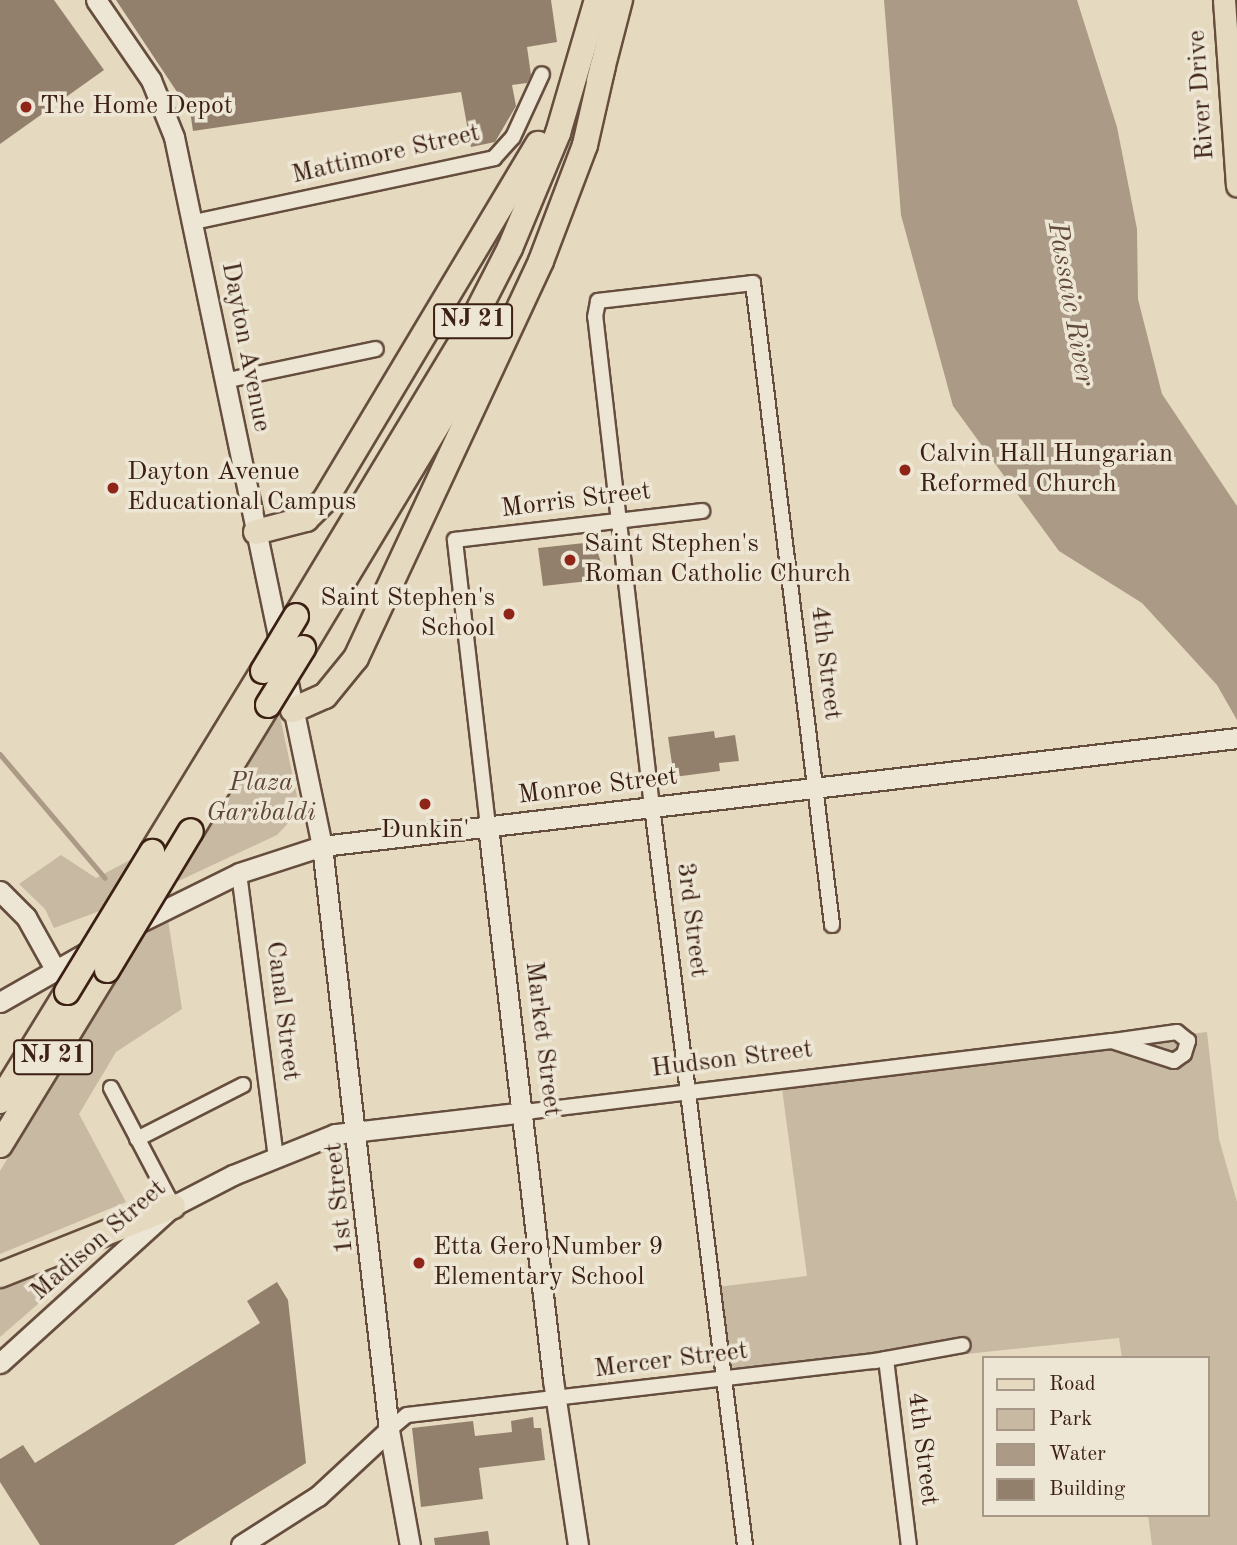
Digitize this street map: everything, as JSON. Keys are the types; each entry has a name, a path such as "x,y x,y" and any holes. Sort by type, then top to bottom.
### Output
{"highway":[{"path":"256,532 306,519 326,500 524,172 560,90 585,0"},
{"name":"NJ 21","path":"0,1101 61,981 152,852 464,338 510,248 567,107 597,0"},
{"name":"NJ 21","path":"0,1145 303,648 507,305 566,176 603,66 620,0"},
{"path":"293,710 325,696 356,658 554,230 585,145 603,66"},
{"path":"0,1275 173,1206"}],"main road":[{"name":"River Drive","path":"1224,0 1237,186"}],"street":[{"name":"Dayton Avenue","path":"96,0 134,53 164,110 194,222 223,381 322,846"},
{"name":"Mattimore Street","path":"194,222 494,158 513,137 542,74"},
{"name":"3rd Street","path":"745,1545 652,807 595,317 598,300 753,283"},
{"name":"4th Street","path":"753,283 832,925"},
{"path":"223,381 376,349"},
{"name":"Morris Street","path":"455,540 702,511"},
{"name":"Market Street","path":"455,540 525,1112 555,1395 578,1545"},
{"name":"Monroe Street","path":"0,1002 61,981 173,902 239,873 322,846 1233,738"},
{"name":"1st Street","path":"322,846 359,1131 389,1430 410,1545"},
{"name":"Canal Street","path":"239,873 276,1156"},
{"path":"0,891 26,917 61,981"},
{"name":"Hudson Street","path":"359,1131 1112,1041"},
{"path":"137,1139 243,1085"},
{"path":"111,1088 173,1206"},
{"name":"Madison Street","path":"0,1363 173,1206 276,1156 359,1131"},
{"name":"Mercer Street","path":"389,1430 407,1415 555,1395 576,1398 725,1380 886,1359 963,1345"},
{"name":"4th Street","path":"886,1359 909,1545"},
{"path":"241,1545 318,1496 389,1430"}],"green space":[{"name":"Plaza Garibaldi","path":"278,707 297,796 294,817 277,835 172,884 54,928 45,909 19,884 61,855 96,878 206,820"},
{"path":"168,920 182,1009 116,1052 79,1114 126,1202 0,1254 0,1171 143,933"},
{"path":"1207,1032 1219,1139 1237,1202 1237,1545 1152,1545 1148,1517 1209,1517 1209,1356 1122,1356 1119,1338 728,1379 717,1287 807,1276 781,1081"},
{"path":"130,1224 0,1337 0,1284"}],"water":[{"name":"Passaic River","path":"884,0 1077,0 1117,127 1137,229 1138,299 1162,394 1237,506 1237,720 1217,685 1142,603 1059,551 953,406 901,215"}],"building":[{"name":"The Home Depot","path":"0,0 54,0 104,70 0,144"},
{"path":"116,0 551,0 557,42 527,47 531,75 527,83 512,85 516,106 495,142 471,147 461,92 193,131 188,97 181,98"},
{"name":"Saint Stephen's Roman Catholic Church","path":"594,542 602,565 597,566 598,580 543,586 538,548"},
{"path":"714,731 715,738 735,735 739,761 719,763 720,771 674,777 668,737"},
{"path":"277,1282 288,1300 306,1463 174,1545 40,1545 0,1482 0,1459 23,1445 35,1463 260,1323 247,1301"},
{"path":"533,1417 534,1428 541,1428 545,1460 479,1468 483,1499 421,1507 412,1428 473,1421 475,1436 512,1432 511,1421"},
{"path":"488,1531 490,1545 435,1545 434,1538"}],"waterway":[{"path":"0,754 105,878"}],"place":[{"name":"The Home Depot","path":"26,107"},
{"name":"Calvin Hall Hungarian Reformed Church","path":"905,470"},
{"name":"Dayton Avenue Educational Campus","path":"113,488"},
{"name":"Saint Stephen's Roman Catholic Church","path":"570,560"},
{"name":"Saint Stephen's School","path":"509,614"},
{"name":"Dunkin'","path":"425,804"},
{"name":"Etta Gero Number 9 Elementary School","path":"419,1263"}]}
